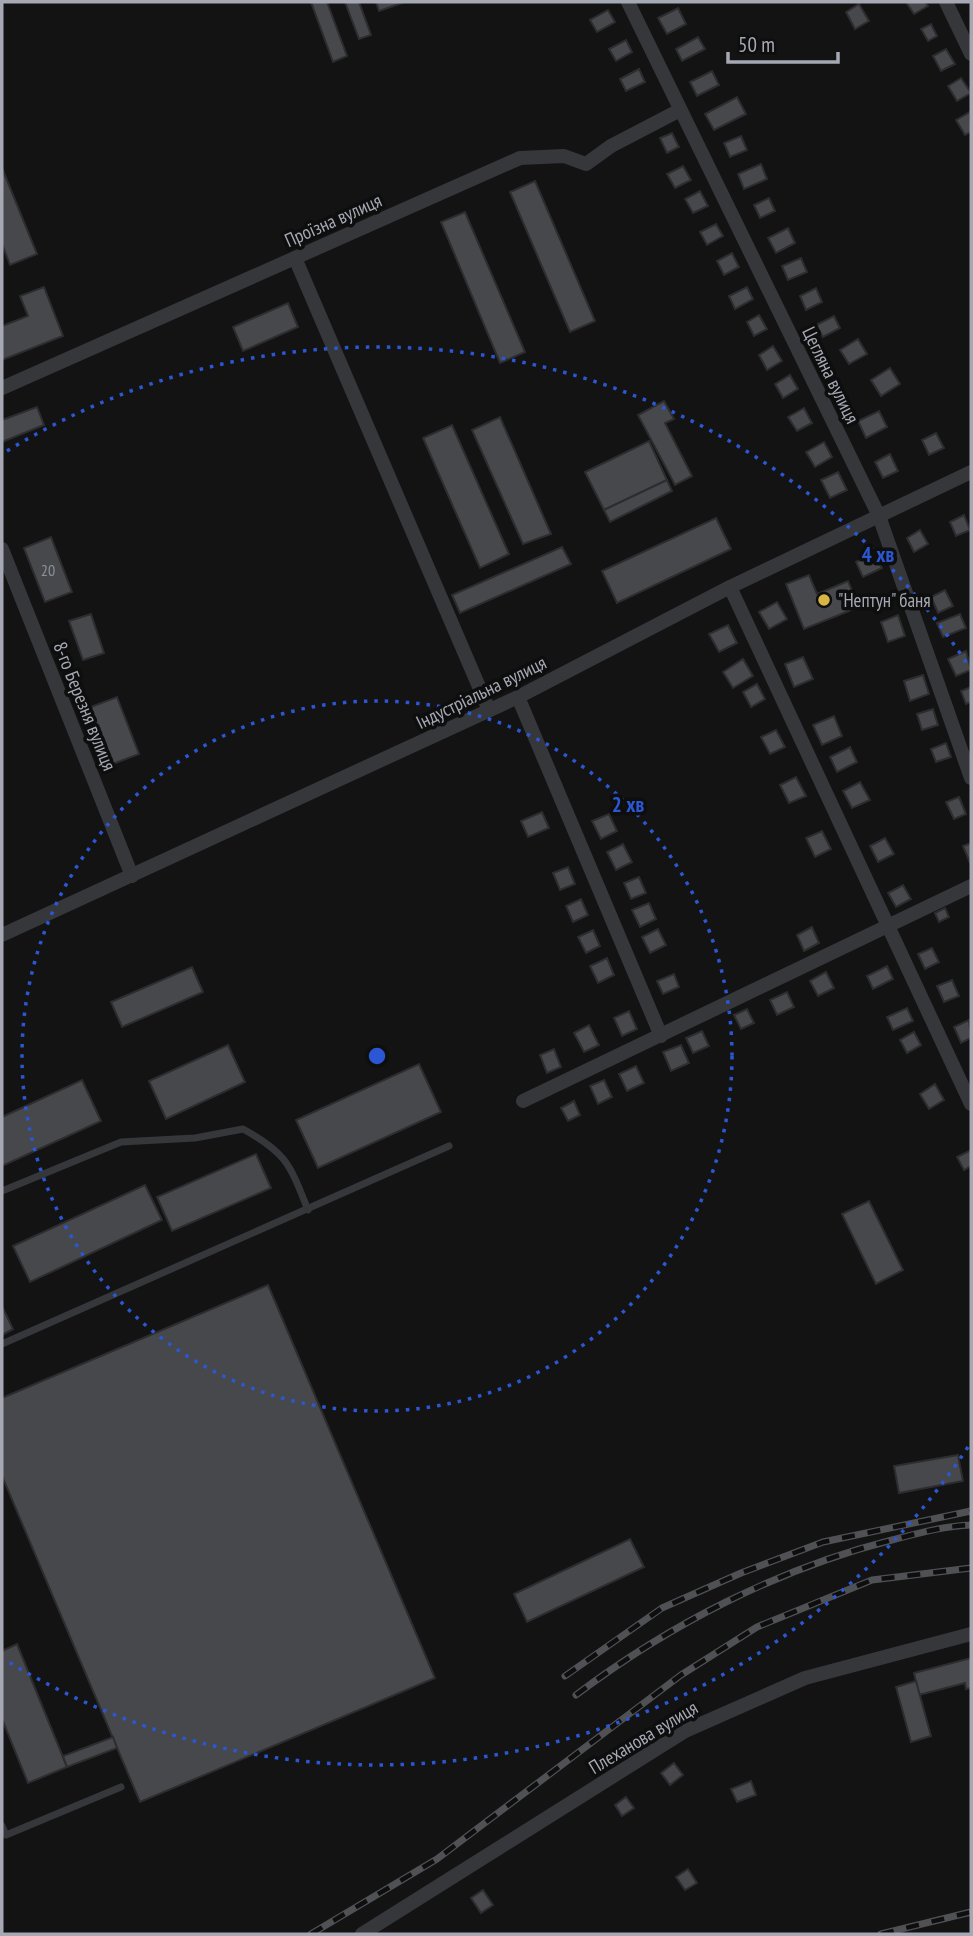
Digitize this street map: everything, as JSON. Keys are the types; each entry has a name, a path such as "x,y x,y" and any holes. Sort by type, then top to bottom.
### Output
{"street":[{"name":"Цегляна вулиця","path":"628,2 879,516 971,778"},
{"path":"946,2 971,54"},
{"name":"Проїзна вулиця","path":"2,388 520,158 564,156 586,164 611,146 680,110"},
{"path":"295,258 489,710"},
{"name":"Індустріальна вулиця","path":"2,934 518,697 730,587 971,472"},
{"name":"8-го Березня вулиця","path":"2,549 132,876"},
{"path":"730,587 971,1104"},
{"path":"518,697 661,1036"},
{"path":"523,1101 971,886"},
{"name":"Плеханова вулиця","path":"362,1934 685,1731 805,1678 971,1634"}],"lane":[{"path":"2,1191 121,1142 195,1138 243,1129 272,1145 289,1164 308,1210"},
{"path":"2,1344 449,1146"},
{"path":"2,1826 6,1835 121,1787"}],"building":[{"path":"311,2 327,2 347,56 333,62"},
{"path":"345,2 359,2 371,35 359,39"},
{"path":"376,2 405,2 379,11"},
{"path":"906,2 925,2 928,6 914,14"},
{"path":"859,4 869,21 855,29 846,12"},
{"path":"678,8 686,24 667,34 658,18"},
{"path":"608,10 615,22 597,32 590,20"},
{"path":"931,24 937,36 928,41 921,29"},
{"path":"698,37 705,49 682,61 676,49"},
{"path":"626,40 632,52 616,61 609,49"},
{"path":"946,49 955,64 941,71 933,56"},
{"path":"639,69 645,82 626,91 620,79"},
{"path":"712,71 719,85 697,96 690,82"},
{"path":"961,78 971,93 957,101 948,86"},
{"path":"737,97 746,114 714,130 705,114"},
{"path":"970,112 971,132 965,135 956,120"},
{"path":"672,133 679,147 667,153 660,138"},
{"path":"741,136 747,150 730,157 724,143"},
{"path":"761,164 767,179 744,189 738,174"},
{"path":"683,166 691,180 675,188 667,174"},
{"path":"2,168 37,254 10,265 2,244"},
{"path":"535,181 595,321 570,332 510,192"},
{"path":"700,191 708,206 693,213 685,199"},
{"path":"769,198 775,211 760,218 754,205"},
{"path":"465,212 525,352 500,363 441,222"},
{"path":"716,224 723,236 707,245 700,232"},
{"path":"788,228 795,243 776,253 768,238"},
{"path":"732,253 739,267 724,275 717,261"},
{"path":"801,258 807,272 788,280 782,266"},
{"path":"44,287 63,336 2,360 2,326 28,316 20,296"},
{"path":"747,287 753,299 735,309 729,296"},
{"path":"816,288 822,302 806,310 800,296"},
{"path":"288,303 298,327 243,351 233,327"},
{"path":"759,315 767,329 754,336 747,322"},
{"path":"834,316 840,328 823,337 816,325"},
{"path":"858,339 867,354 849,364 840,350"},
{"path":"773,346 782,361 767,370 759,355"},
{"path":"890,368 900,384 881,396 871,380"},
{"path":"790,375 798,389 783,398 775,384"},
{"path":"664,401 674,419 665,423 692,476 675,485 638,415"},
{"path":"37,407 44,425 2,442 2,420"},
{"path":"804,408 812,423 797,431 788,417"},
{"path":"879,411 887,427 866,438 858,421"},
{"path":"500,417 551,534 523,544 472,430"},
{"path":"452,425 509,554 480,568 423,438"},
{"path":"936,433 944,448 929,455 922,440"},
{"path":"649,441 667,480 604,510 585,472"},
{"path":"824,442 832,457 815,467 806,452"},
{"path":"890,454 898,471 883,478 875,462"},
{"path":"838,472 847,490 830,498 821,480"},
{"path":"667,480 672,491 610,522 604,510"},
{"path":"964,515 970,530 956,536 950,522"},
{"path":"716,518 731,549 617,603 602,571"},
{"path":"920,530 928,544 914,552 907,538"},
{"path":"51,537 72,592 45,602 24,548"},
{"path":"562,547 571,564 460,613 452,595"},
{"path":"874,553 882,568 863,577 856,562"},
{"name":"\"Нептун\" баня","path":"809,575 817,594 848,581 859,607 804,629 786,584"},
{"path":"945,590 953,606 938,613 931,597"},
{"path":"777,602 787,619 769,629 759,612"},
{"path":"91,614 104,653 83,660 69,621"},
{"path":"960,614 966,628 943,637 937,623"},
{"path":"898,615 905,636 888,642 881,622"},
{"path":"728,625 737,643 719,652 709,634"},
{"path":"966,651 971,670 956,676 948,659"},
{"path":"803,657 813,679 794,687 785,664"},
{"path":"743,659 753,676 733,688 723,672"},
{"path":"923,675 929,694 910,701 904,681"},
{"path":"757,684 765,699 751,707 743,692"},
{"path":"971,687 971,702 966,704 961,691"},
{"path":"117,697 139,754 110,765 88,708"},
{"path":"933,709 938,725 922,730 917,714"},
{"path":"834,716 842,736 822,745 813,725"},
{"path":"776,730 785,747 770,754 761,737"},
{"path":"946,743 951,757 936,762 931,749"},
{"path":"850,747 857,762 837,772 830,757"},
{"path":"796,777 806,796 789,803 780,785"},
{"path":"860,782 870,800 852,808 843,791"},
{"path":"959,797 966,814 954,819 946,802"},
{"path":"542,812 549,828 528,837 521,821"},
{"path":"609,814 617,831 601,839 592,821"},
{"path":"822,831 831,849 815,857 806,838"},
{"path":"885,838 894,854 878,862 870,846"},
{"path":"971,843 971,863 970,863 963,846"},
{"path":"623,844 632,862 616,870 607,852"},
{"path":"568,867 575,884 560,890 553,873"},
{"path":"639,877 646,893 631,899 624,883"},
{"path":"903,885 911,899 896,907 888,893"},
{"path":"581,899 588,915 573,922 566,906"},
{"path":"649,903 656,919 640,927 632,910"},
{"path":"945,908 949,917 939,922 935,913"},
{"path":"812,927 819,943 804,951 797,935"},
{"path":"658,929 666,945 650,953 642,937"},
{"path":"593,930 600,946 586,953 578,937"},
{"path":"932,948 939,962 925,969 918,954"},
{"path":"607,958 614,975 598,983 590,966"},
{"path":"887,966 893,979 873,989 867,976"},
{"path":"192,967 203,992 122,1027 111,1002"},
{"path":"826,972 834,988 818,996 810,981"},
{"path":"674,974 679,987 663,994 657,981"},
{"path":"952,980 959,996 944,1002 937,986"},
{"path":"787,992 794,1007 777,1015 770,1000"},
{"path":"907,1008 913,1021 893,1030 887,1017"},
{"path":"747,1009 754,1023 741,1029 734,1015"},
{"path":"629,1011 637,1029 622,1036 614,1018"},
{"path":"969,1020 971,1038 961,1043 954,1027"},
{"path":"589,1025 599,1045 584,1052 574,1033"},
{"path":"702,1031 709,1046 693,1053 686,1038"},
{"path":"914,1032 921,1045 907,1053 900,1040"},
{"path":"228,1045 245,1082 166,1119 149,1081"},
{"path":"681,1045 689,1063 671,1071 663,1052"},
{"path":"554,1049 561,1067 547,1073 540,1055"},
{"path":"419,1064 441,1112 318,1168 296,1120"},
{"path":"636,1066 644,1083 627,1091 619,1074"},
{"path":"82,1080 101,1121 2,1166 2,1117"},
{"path":"604,1080 612,1097 598,1104 590,1086"},
{"path":"935,1084 944,1100 929,1109 920,1094"},
{"path":"574,1101 580,1115 568,1121 561,1108"},
{"path":"971,1150 971,1166 964,1170 957,1157"},
{"path":"256,1154 271,1188 172,1231 157,1197"},
{"path":"145,1185 162,1220 30,1282 13,1246"},
{"path":"869,1201 903,1270 876,1284 842,1214"},
{"path":"268,1285 435,1678 140,1802 2,1476 2,1398"},
{"path":"2,1306 13,1329 2,1335"},
{"path":"958,1455 963,1481 899,1493 894,1466"},
{"path":"630,1539 644,1567 527,1622 514,1594"},
{"path":"17,1644 67,1767 28,1783 2,1719 2,1651"},
{"path":"971,1658 971,1688 966,1689 965,1683 919,1695 914,1673"},
{"path":"916,1681 931,1736 911,1742 896,1687"},
{"path":"113,1737 117,1748 67,1767 63,1756"},
{"path":"674,1763 683,1775 670,1785 661,1773"},
{"path":"751,1781 756,1795 737,1802 731,1789"},
{"path":"626,1797 634,1808 622,1816 615,1805"},
{"path":"688,1869 697,1883 685,1890 676,1877"},
{"path":"483,1890 493,1905 481,1913 471,1898"}],"railway":[{"path":"565,1676 662,1608 741,1573 823,1542 971,1511"},
{"path":"576,1695 687,1622 767,1583 808,1566 892,1540 941,1528 971,1525"},
{"path":"311,1934 437,1859 681,1675 757,1627 872,1580 971,1568"},
{"path":"881,1934 971,1912"}],"place":[{"name":"\"Нептун\" баня","path":"824,600"}]}
